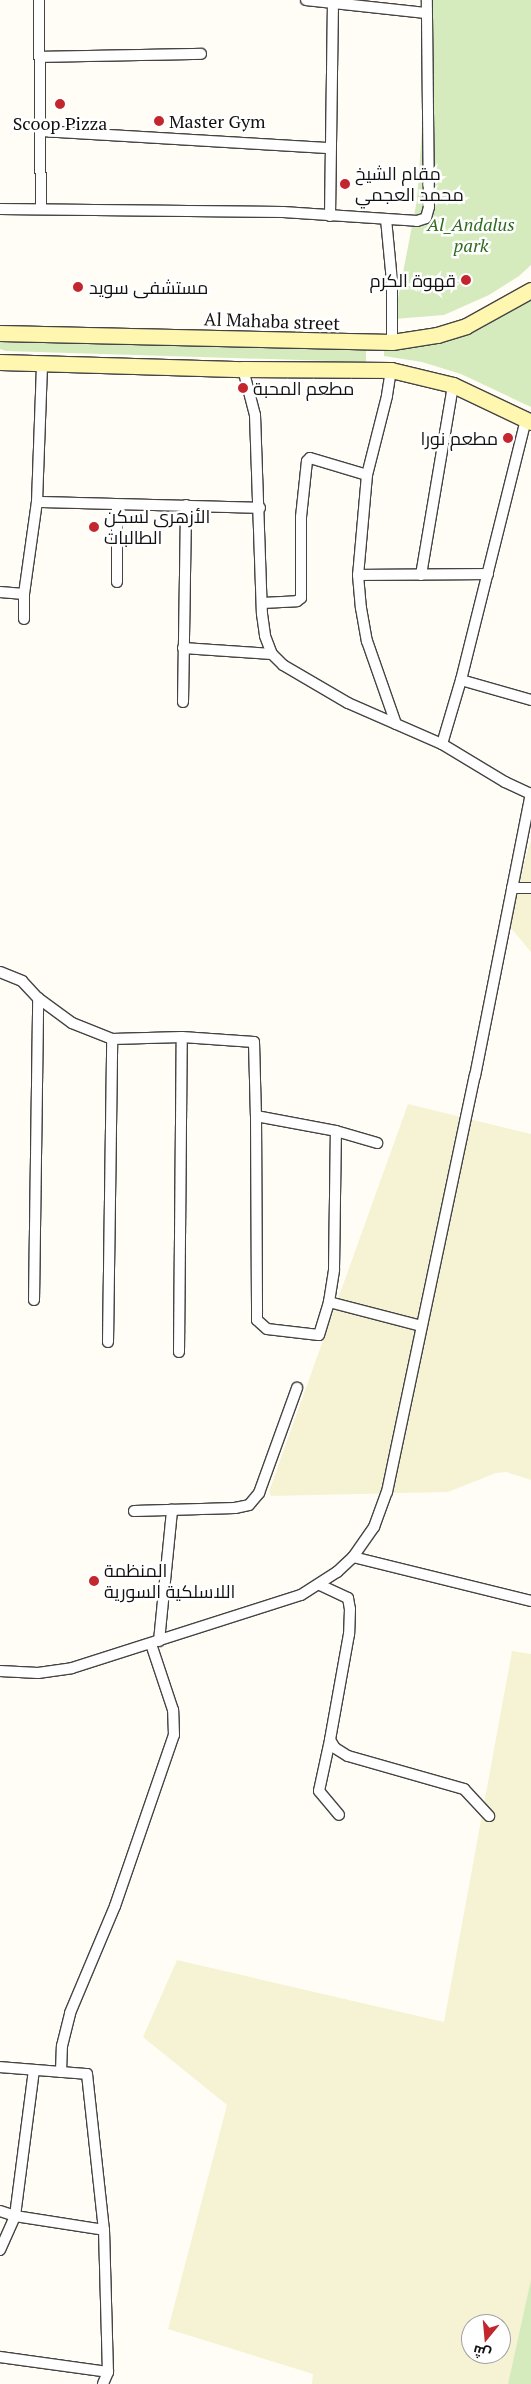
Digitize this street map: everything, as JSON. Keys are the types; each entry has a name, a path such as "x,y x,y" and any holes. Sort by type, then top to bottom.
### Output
{"main road":[{"name":"Al Mahaba street","path":"0,333 370,343 392,342 437,335 466,326 531,290"},
{"path":"370,343 373,353 370,368"},
{"path":"0,362 243,369 370,368 391,370 453,385 528,421"}],"street":[{"path":"39,0 42,131 41,209"},
{"path":"306,0 333,3 360,2 425,12"},
{"path":"0,209 282,212 417,221 426,218 429,207 426,0"},
{"path":"330,216 333,3"},
{"path":"40,57 201,54"},
{"path":"42,131 331,148"},
{"path":"386,218 392,281 392,342"},
{"path":"24,619 24,594 38,502 42,363"},
{"path":"0,1672 38,1673 72,1668 285,1601 320,1585 353,1557 374,1528 387,1492 475,1076 531,794 505,782 442,744 348,702 283,665 272,654 265,636 262,603 260,508 255,415 243,369"},
{"path":"391,370 387,396 367,474 358,574 361,608 367,641 396,724"},
{"path":"421,575 453,385"},
{"path":"442,744 461,680 528,421"},
{"path":"262,603 297,601 301,598 301,516 307,461 310,458 367,474"},
{"path":"38,502 260,508"},
{"path":"117,505 117,582"},
{"path":"183,702 186,505"},
{"path":"358,574 488,574"},
{"path":"0,592 24,594"},
{"path":"183,648 272,654"},
{"path":"461,680 531,700"},
{"path":"512,888 531,888"},
{"path":"0,972 22,981 38,998 72,1023 112,1039 182,1037 254,1042 257,1320 267,1329 319,1335 329,1302 334,1269 336,1131"},
{"path":"34,1300 38,998"},
{"path":"179,1352 182,1037"},
{"path":"108,1342 112,1039"},
{"path":"256,1116 336,1131 377,1143"},
{"path":"329,1302 421,1326"},
{"path":"134,1511 240,1508 253,1501 259,1493 297,1388"},
{"path":"61,2072 62,2046 70,2013 115,1906 174,1735 173,1710 155,1642 172,1510"},
{"path":"353,1557 531,1601"},
{"path":"320,1585 348,1598 350,1609 349,1634 319,1791 339,1815"},
{"path":"330,1740 335,1748 348,1756 464,1789 489,1816"},
{"path":"0,2067 87,2074 104,2230 108,2372 103,2384"},
{"path":"0,2250 15,2216 34,2070"},
{"path":"0,2211 15,2216 104,2230"},
{"path":"0,2357 108,2372"}],"shaded area":[{"path":"531,840 531,952 506,922"},
{"path":"408,1104 531,1134 531,1480 506,1472 496,1473 448,1492 271,1496 269,1492"},
{"path":"512,1651 531,1654 531,2384 312,2384 313,2374 168,2329 227,2105 143,2037 177,1960 444,2022"}],"green space":[{"name":"Al_Andalus park","path":"431,0 531,0 531,265 519,276 489,295 444,315 394,319 417,200"},
{"path":"531,299 531,407 461,374 422,362 384,356 384,344 464,332 505,315"},
{"path":"0,340 366,345 366,362 6,351 0,349"},
{"path":"531,2280 531,2384 508,2384"}],"place":[{"name":"Scoop Pizza","path":"60,104"},
{"name":"Master Gym","path":"159,121"},
{"name":"مقام الشيخ محمد العجمي","path":"345,184"},
{"name":"قهوة الكرم","path":"466,280"},
{"name":"مستشفى سويد","path":"78,287"},
{"name":"مطعم المحبة","path":"243,388"},
{"name":"مطعم نورا","path":"508,438"},
{"name":"الأزهري لسكن الطالبات","path":"94,527"},
{"name":"المنظمة اللاسلكية السورية","path":"94,1581"}]}
